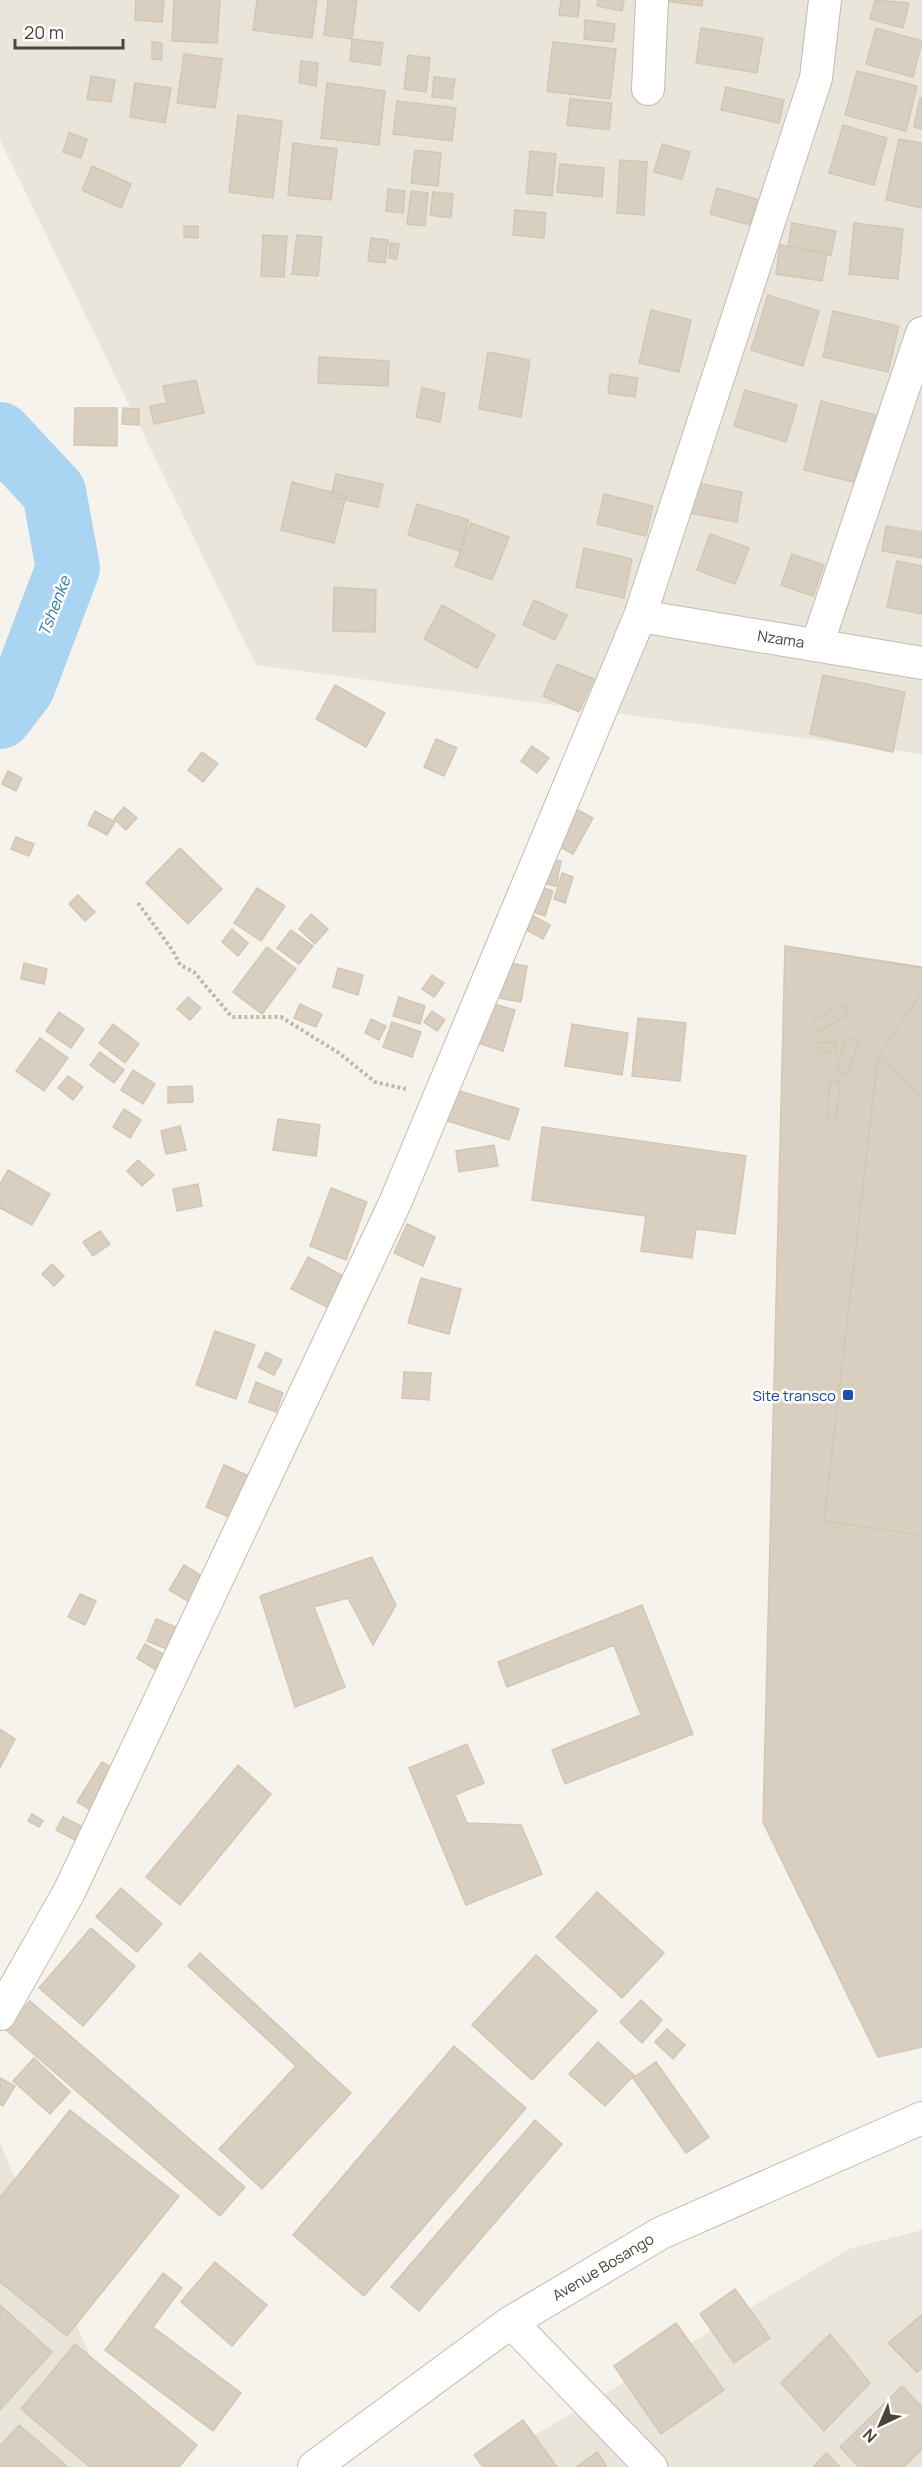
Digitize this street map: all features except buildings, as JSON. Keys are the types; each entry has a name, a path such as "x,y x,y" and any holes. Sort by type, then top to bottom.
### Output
{"street":[{"path":"648,89 652,0"},
{"path":"0,2014 69,1892 395,1203 640,616 816,78 825,0"},
{"path":"817,645 922,333"},
{"name":"Nzama","path":"640,616 922,663"},
{"name":"Avenue Bosango","path":"314,2467 511,2322 661,2233 922,2118"},
{"path":"511,2322 651,2467"}],"path":[{"path":"138,903 174,951 180,965 194,972 232,1017 281,1017 339,1053 375,1082 438,1098"}],"shaded area":[{"path":"0,0 922,0 922,754 256,665 0,140"},
{"path":"0,2143 137,2467 0,2467"},
{"path":"922,2230 922,2467 481,2467 851,2248"}],"waterway":[{"name":"Tshenke","path":"0,434 54,492 68,568 23,687 0,717"}],"place":[{"name":"Site transco","path":"848,1395"}]}
